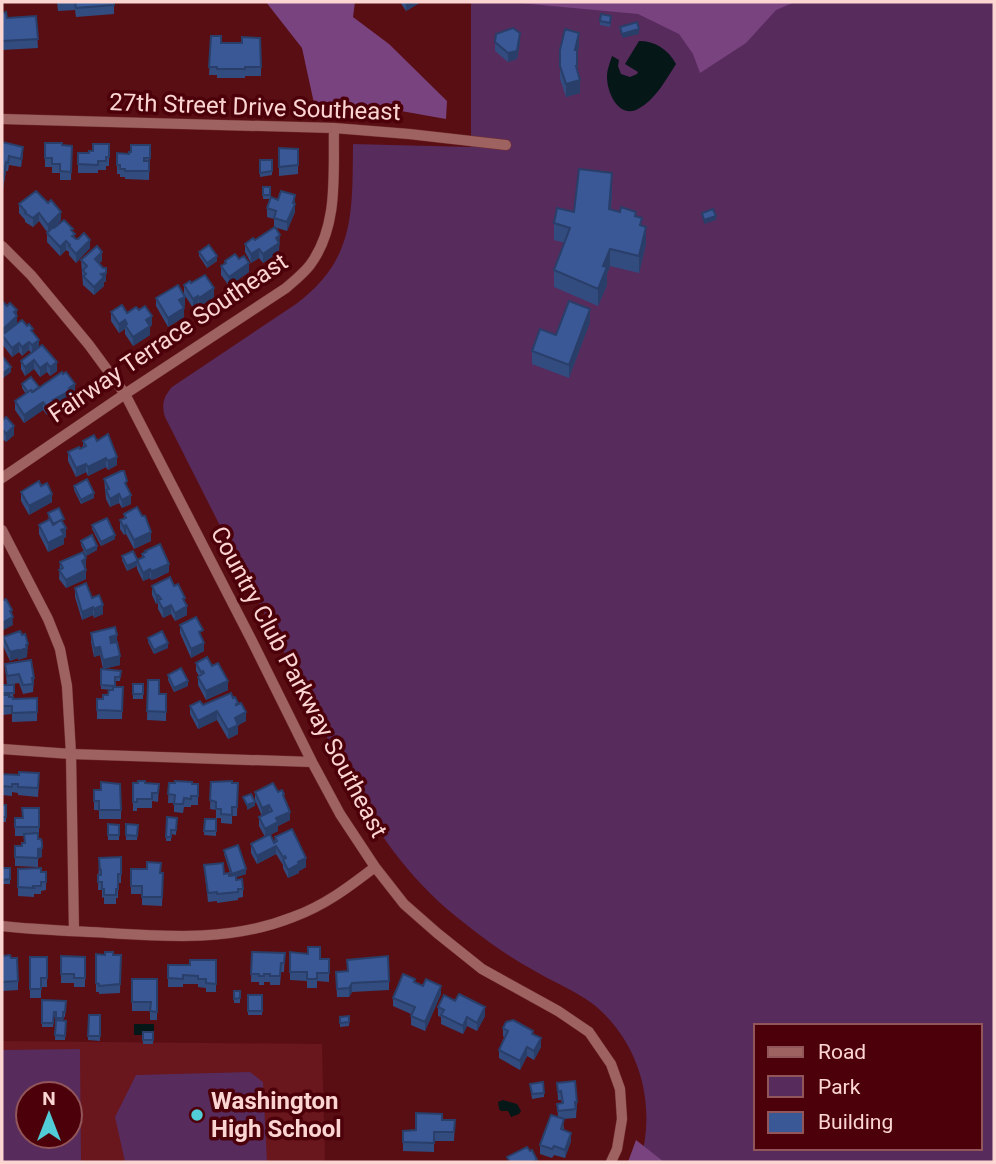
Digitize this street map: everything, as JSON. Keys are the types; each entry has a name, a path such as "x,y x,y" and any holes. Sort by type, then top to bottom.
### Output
{"street":[{"name":"27th Street Drive Southeast","path":"2,119 334,128 506,145"},
{"name":"Fairway Terrace Southeast","path":"2,478 286,288 308,268 326,234 330,218 334,128"},
{"name":"Country Club Parkway Southeast","path":"2,246 32,275 125,394 312,762 340,814 374,867 404,904 482,969 558,1011 589,1032 611,1064 621,1089 622,1119 617,1149 611,1162"},
{"path":"2,530 48,619 60,649 67,687 74,931"},
{"path":"2,749 71,754 312,762"},
{"path":"2,926 147,936 209,936 249,930 292,918 314,908 338,895 374,867"}],"shaded area":[{"path":"266,2 355,2 353,17 389,44 447,101 446,119 401,111 315,108 302,48"},
{"path":"509,2 795,2 776,10 746,43 700,73 693,54 679,34 638,14"},
{"path":"639,41 660,47 676,64 650,100 631,111 615,103 608,83 608,71 612,56 619,60 621,74 630,77 637,74 638,72 625,64"},
{"path":"134,1024 154,1024 154,1035 134,1035"},
{"name":"Washington High School","path":"2,1041 322,1044 325,1162 2,1162"},
{"path":"503,1100 517,1104 521,1111 519,1114 511,1117 508,1111 501,1111 498,1102"},
{"path":"636,1140 664,1162 628,1162"}],"green space":[{"path":"471,2 994,2 994,1162 640,1162 645,1140 645,1097 633,1056 609,1019 578,994 506,953 446,908 415,877 375,825 352,787 165,417 163,408 164,400 172,387 296,304 316,287 330,270 347,233 352,191 353,144 471,147"},
{"path":"80,1049 80,1080 14,1080 14,1150 81,1150 81,1162 2,1162 2,1050"},
{"path":"250,1072 263,1082 267,1162 125,1162 115,1117 136,1075"}],"building":[{"path":"75,2 114,2 114,5 76,8"},
{"path":"6,12 7,18 36,16 38,39 2,41 2,13"},
{"path":"601,14 611,16 610,23 600,21"},
{"path":"637,22 639,29 622,34 620,27"},
{"path":"513,28 520,33 517,51 508,53 495,42 496,34"},
{"path":"565,29 579,33 575,50 580,80 566,84 560,66 560,50"},
{"path":"211,36 221,36 221,43 242,43 242,37 260,38 261,67 209,67"},
{"path":"2,142 23,147 21,159 9,156 3,181 2,180"},
{"path":"45,143 72,146 71,172 60,171 60,164 52,164 52,158 45,158"},
{"path":"93,144 109,144 109,157 106,157 106,161 98,161 98,165 78,164 78,153 93,151"},
{"path":"131,145 150,145 150,158 144,158 144,161 149,161 149,171 125,171 117,165 117,153 129,154"},
{"path":"279,148 298,149 298,165 279,167"},
{"path":"260,160 272,160 272,171 260,173"},
{"path":"579,169 612,173 609,209 620,212 621,207 636,212 635,216 642,218 640,225 646,227 639,256 610,249 603,266 607,267 598,289 554,270 570,228 554,223 557,208 574,212"},
{"path":"263,187 270,187 270,195 263,195"},
{"path":"36,191 48,203 51,200 61,212 48,225 39,213 33,218 25,213 19,204"},
{"path":"281,191 295,195 295,204 287,222 274,218 276,211 267,208 271,197 278,200"},
{"path":"713,209 716,216 704,220 702,213"},
{"path":"64,220 73,229 71,230 75,234 72,236 78,239 84,233 90,240 76,254 66,241 60,247 47,233"},
{"path":"275,227 280,235 276,238 279,243 263,254 259,249 251,254 245,244"},
{"path":"209,245 217,256 207,263 199,252"},
{"path":"97,246 102,252 95,259 106,268 106,273 101,274 104,277 94,287 83,276 86,274 83,270 87,266 81,260"},
{"path":"235,254 239,259 244,256 249,263 229,277 221,266"},
{"path":"205,275 214,288 193,299 184,285"},
{"path":"178,285 185,297 179,300 184,308 168,318 156,298"},
{"path":"2,301 7,306 10,303 17,310 14,312 17,316 2,330"},
{"path":"569,301 590,309 569,365 532,351 540,329 556,335"},
{"path":"122,305 127,313 136,307 139,310 145,306 152,316 146,320 150,326 133,337 125,325 125,320 119,324 111,312"},
{"path":"22,320 27,326 29,324 39,340 22,347 19,343 12,348 2,335"},
{"path":"42,345 57,362 50,367 47,363 40,368 34,360 25,367 21,361"},
{"path":"2,356 11,367 2,374"},
{"path":"66,372 75,384 69,388 71,390 53,400 55,401 47,407 43,402 24,415 15,401"},
{"path":"31,377 39,387 28,392 22,384"},
{"path":"6,417 14,426 6,434 4,431 2,433 2,421"},
{"path":"108,434 117,457 108,461 106,458 88,467 86,464 76,468 68,452 86,446 83,441 94,435 97,441"},
{"path":"124,471 127,481 125,483 131,495 122,500 119,494 110,499 104,479"},
{"path":"87,479 94,493 81,500 74,486"},
{"path":"39,481 41,486 47,483 52,494 29,506 21,492"},
{"path":"137,507 142,516 145,516 151,532 134,540 120,520 126,518 124,514"},
{"path":"59,508 64,519 53,524 48,513"},
{"path":"107,518 115,535 101,542 92,525"},
{"path":"50,519 53,525 61,520 66,528 61,530 64,535 48,543 39,525"},
{"path":"92,535 97,546 86,551 81,541"},
{"path":"160,544 169,564 143,573 137,560 144,557 142,554 145,551"},
{"path":"133,551 138,561 127,566 122,556"},
{"path":"83,552 86,558 82,561 86,570 66,580 59,570 63,568 60,562"},
{"path":"170,577 174,586 178,584 187,606 175,613 171,605 163,609 158,600 161,599 152,586"},
{"path":"86,583 92,598 99,595 103,605 82,612 75,588"},
{"path":"6,599 13,617 2,623 2,601"},
{"path":"196,617 203,630 199,632 204,643 191,649 180,625"},
{"path":"115,627 117,635 110,637 111,643 117,642 120,656 103,660 100,647 94,648 91,633"},
{"path":"20,631 22,635 25,634 27,648 10,652 3,637"},
{"path":"162,631 168,643 154,650 148,638"},
{"path":"207,657 212,666 218,663 228,681 206,691 198,677 204,673 196,663"},
{"path":"31,660 33,684 23,685 19,674 7,676 5,664"},
{"path":"181,668 188,681 174,688 168,675"},
{"path":"101,669 121,671 120,677 115,677 115,686 101,685"},
{"path":"148,680 159,680 159,694 166,694 166,712 147,711"},
{"path":"133,684 143,684 143,694 133,694"},
{"path":"2,685 14,685 14,693 2,693"},
{"path":"113,687 123,687 122,711 97,710 97,699 103,699 103,695 108,695"},
{"path":"231,693 238,703 236,705 241,703 246,712 235,718 238,725 228,730 217,711 198,721 190,706 200,701 203,705"},
{"path":"2,695 9,695 13,699 37,698 37,712 12,713 12,706 2,706"},
{"path":"19,772 39,773 38,788 18,787 18,784 12,784 12,787 2,786 2,774 19,775"},
{"path":"138,781 159,784 158,793 152,793 152,799 137,799 137,802 133,802 133,783"},
{"path":"175,781 198,784 198,796 184,798 183,804 174,804 175,795 168,794 169,783"},
{"path":"101,782 120,784 121,810 99,810 99,801 94,801 94,790 101,790"},
{"path":"211,782 238,783 237,807 232,807 232,815 221,814 221,809 216,809 216,802 210,800"},
{"path":"273,783 278,792 282,790 290,812 276,818 278,822 265,829 259,817 272,811 269,805 262,808 255,792"},
{"path":"251,794 255,802 247,805 243,797"},
{"path":"2,805 6,805 6,817 2,817"},
{"path":"22,808 39,808 39,827 15,827 15,818 23,818"},
{"path":"167,817 177,818 176,830 171,830 171,837 166,837"},
{"path":"205,819 216,819 216,831 204,831"},
{"path":"108,824 119,825 119,835 108,835"},
{"path":"126,824 138,825 137,836 126,835"},
{"path":"292,829 306,858 298,862 299,864 288,870 283,860 285,856 283,857 276,846 257,856 251,844 270,834 274,843 277,841 275,837"},
{"path":"38,833 42,848 38,849 38,858 15,857 15,846 25,843 24,834"},
{"path":"238,845 246,869 232,874 224,850"},
{"path":"121,857 121,874 118,874 116,895 104,895 102,882 98,882 98,875 101,875 99,858"},
{"path":"147,862 161,863 162,897 142,897 142,886 131,886 131,869 147,869"},
{"path":"223,863 224,874 236,875 236,880 242,879 243,889 238,889 238,892 208,893 204,865"},
{"path":"2,868 10,868 10,879 2,880"},
{"path":"41,868 41,872 46,872 46,882 41,882 41,886 33,886 34,888 18,887 18,869"},
{"path":"308,947 320,947 320,959 329,959 329,973 317,973 317,979 307,979 307,972 290,972 290,952 308,954"},
{"path":"105,952 121,955 120,984 99,986 96,983 96,954 105,955"},
{"path":"252,952 285,953 280,976 251,974"},
{"path":"10,955 11,958 17,958 18,981 2,982 2,956"},
{"path":"61,956 85,957 85,978 74,978 74,974 61,974"},
{"path":"388,956 389,981 352,983 349,988 337,989 336,972 348,971 347,960"},
{"path":"30,957 47,957 47,978 41,978 41,989 30,989"},
{"path":"190,960 216,960 216,984 206,983 206,979 198,979 198,976 168,978 168,965 190,965"},
{"path":"403,974 423,986 426,979 441,986 425,1022 411,1016 415,1007 393,998"},
{"path":"132,979 157,979 157,1012 150,1011 151,1002 132,1002"},
{"path":"234,991 240,991 240,998 234,999"},
{"path":"459,994 485,1007 477,1023 467,1017 463,1026 441,1015 444,1010 438,1007 444,995 455,1001"},
{"path":"248,995 262,995 262,1011 248,1011"},
{"path":"42,1000 66,1001 63,1018 56,1018 54,1012 53,1023 42,1023"},
{"path":"89,1015 100,1015 100,1036 88,1036"},
{"path":"349,1016 349,1022 340,1023 340,1017"},
{"path":"56,1020 66,1021 65,1036 55,1035"},
{"path":"513,1020 541,1038 534,1051 527,1047 520,1061 499,1050 508,1031 503,1028 506,1022"},
{"path":"143,1032 153,1032 153,1040 143,1040"},
{"path":"575,1081 576,1109 558,1111 557,1104 563,1103 557,1083"},
{"path":"543,1082 544,1093 532,1094 530,1084"},
{"path":"416,1113 442,1114 442,1120 455,1120 454,1132 434,1132 434,1143 403,1142 403,1131 416,1130"},
{"path":"551,1115 564,1119 561,1129 571,1133 565,1150 540,1145"},
{"path":"527,1147 532,1150 537,1160 510,1162 507,1157"}],"place":[{"name":"Washington High School","path":"197,1115"}]}
